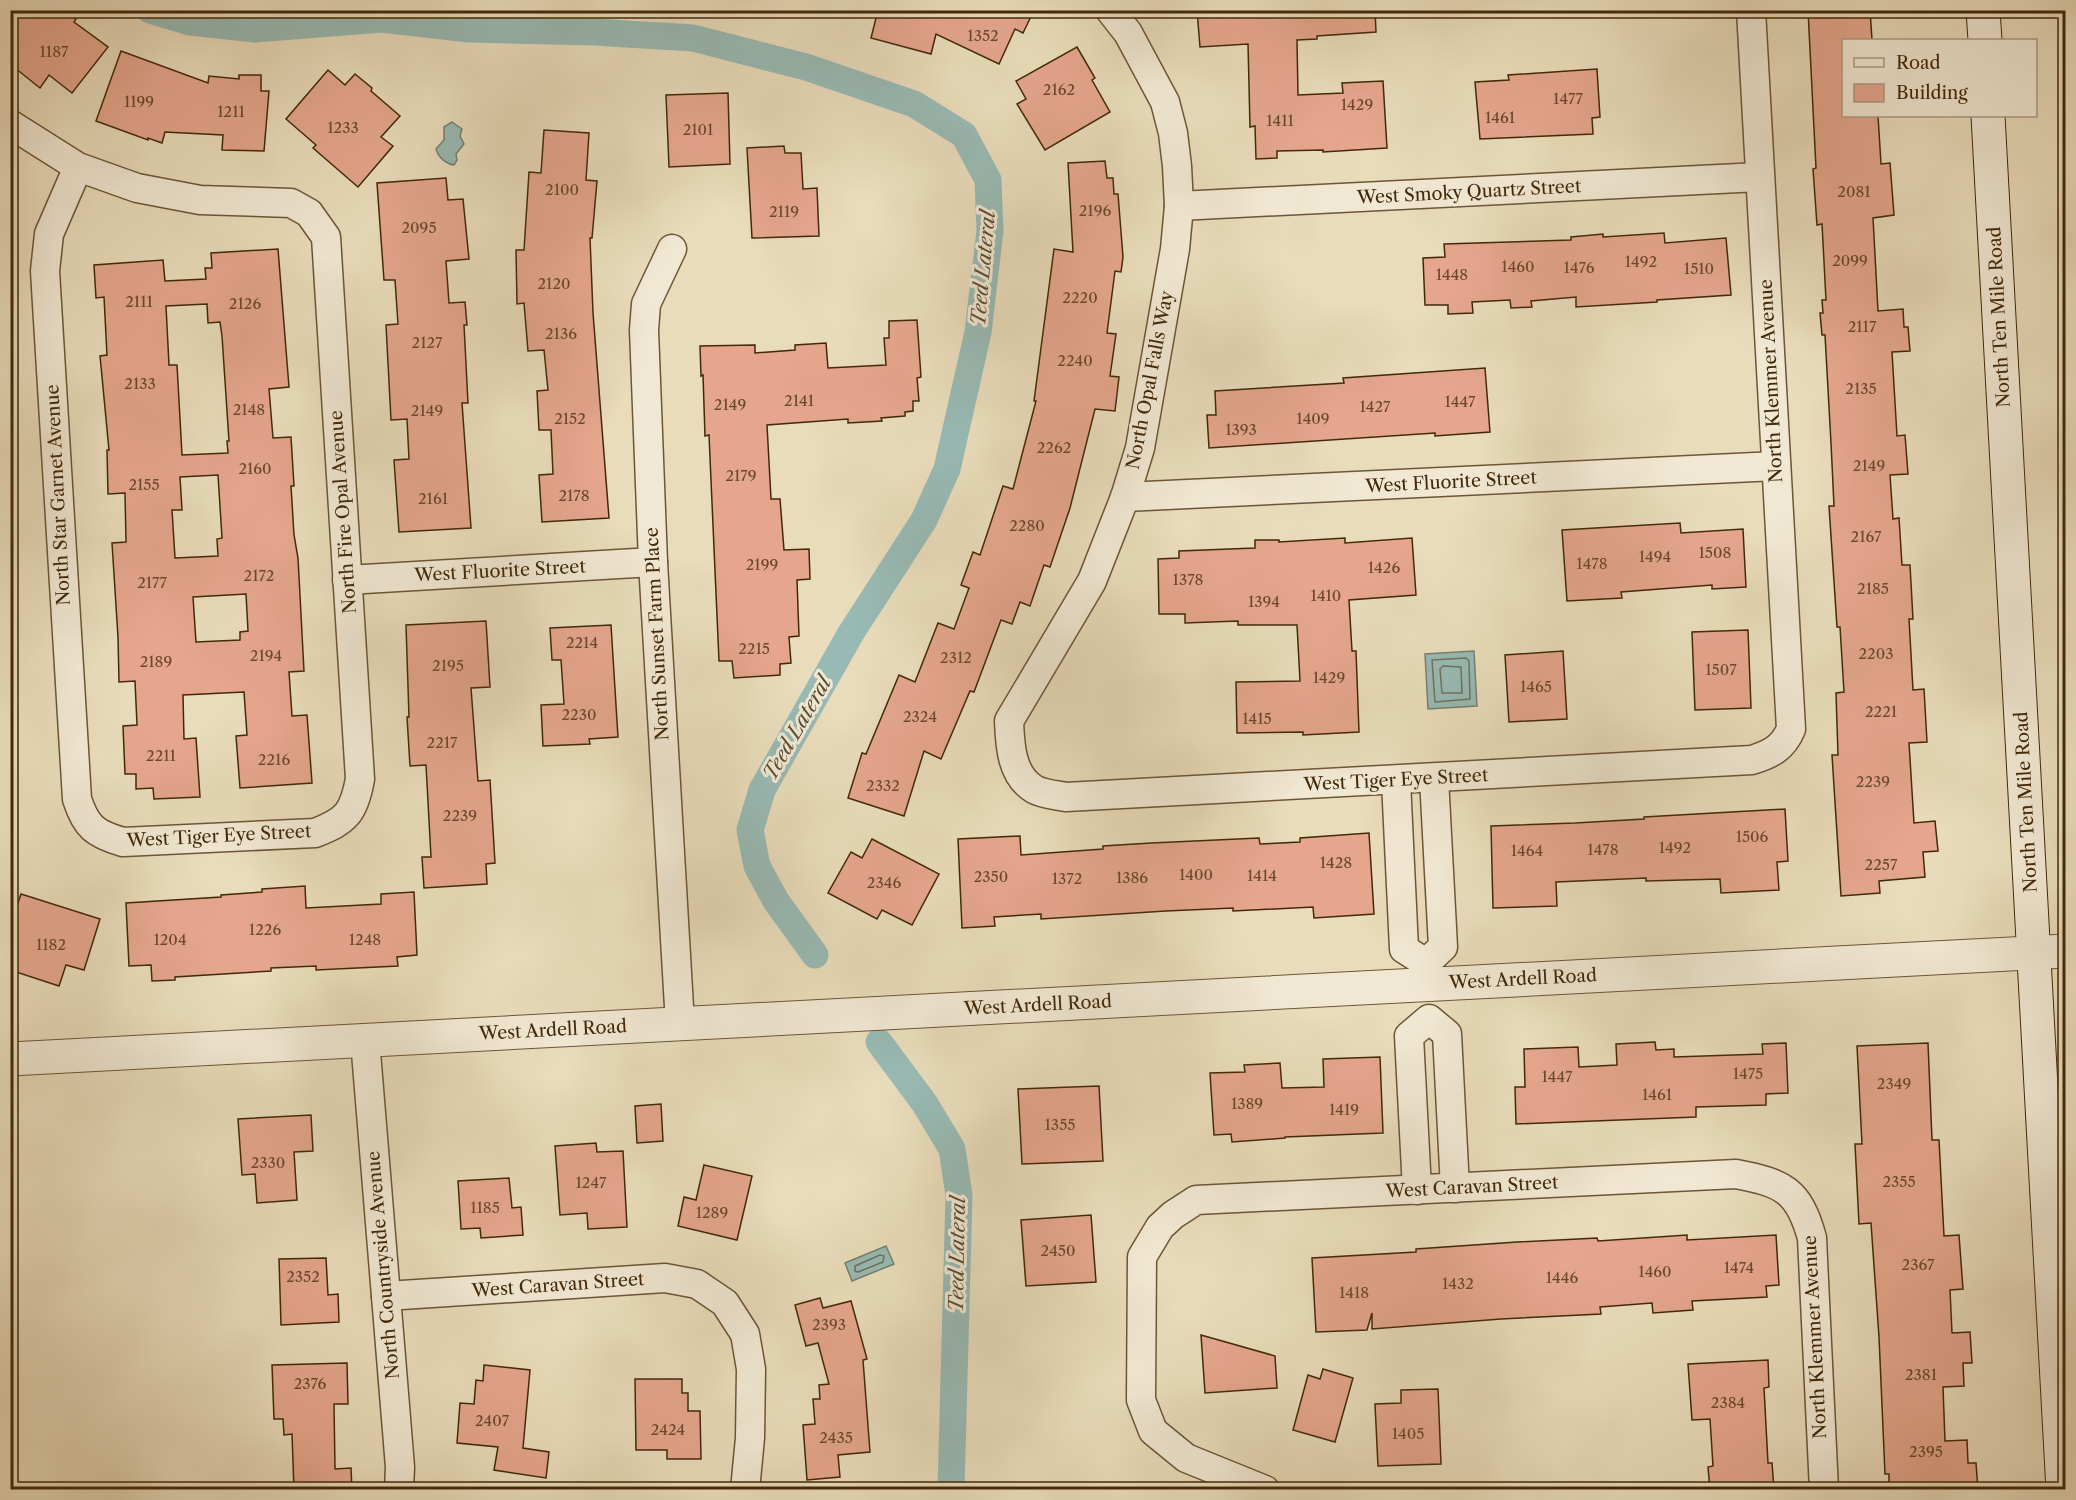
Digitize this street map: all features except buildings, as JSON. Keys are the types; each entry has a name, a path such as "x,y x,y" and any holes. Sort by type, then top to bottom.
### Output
{"street":[{"name":"North Opal Falls Way","path":"1017,772 1010,747 1009,722 1092,581 1125,497 1140,448 1175,249 1179,206 1177,166 1173,133 1165,102 1128,33 1110,10"},
{"name":"North Klemmer Avenue","path":"1751,10 1791,729 1779,748"},
{"path":"1983,10 1985,39"},
{"name":"North Ten Mile Road","path":"1988,117 2050,951 2063,1490"},
{"path":"10,124 78,167"},
{"name":"North Fire Opal Avenue","path":"78,167 137,188 200,200 291,203 309,213 326,237 360,779 356,798 348,815"},
{"name":"North Star Garnet Avenue","path":"78,167 49,234 45,271 76,799 81,813 90,826"},
{"name":"West Smoky Quartz Street","path":"1179,206 1759,177"},
{"name":"North Sunset Farm Place","path":"672,249 645,304 644,330 653,562 680,1024"},
{"name":"West Fluorite Street","path":"1125,497 1776,466"},
{"name":"West Fluorite Street","path":"347,580 653,562"},
{"name":"West Tiger Eye Street","path":"1017,772 1034,789 1066,797 1752,760 1766,756 1779,748"},
{"path":"1434,778 1443,947 1427,974 1429,1019 1447,1034 1455,1188"},
{"path":"1396,781 1404,949 1427,974"},
{"name":"West Tiger Eye Street","path":"90,826 103,836 123,842 315,833 333,826 348,815"},
{"name":"West Ardell Road","path":"10,1059 680,1024 1427,974 2050,951"},
{"path":"1417,1190 1409,1036 1429,1019"},
{"name":"North Countryside Avenue","path":"365,1040 400,1467 399,1490"},
{"name":"West Caravan Street","path":"1265,1490 1186,1458 1153,1431 1141,1400 1142,1257 1160,1227 1173,1215 1196,1200 1736,1174 1764,1179 1788,1191"},
{"name":"North Klemmer Avenue","path":"1788,1191 1805,1214 1812,1238 1824,1490"},
{"name":"West Caravan Street","path":"386,1296 665,1278 697,1284 725,1304 746,1334 751,1370 750,1438 745,1490"}],"water":[{"path":"452,122 462,129 460,136 464,144 456,154 457,160 454,165 443,160 436,149 444,140 444,127"},
{"path":"1474,651 1477,706 1428,709 1425,654"},
{"path":"886,1246 894,1264 852,1281 845,1263"}],"waterway":[{"name":"Teed Lateral","path":"150,10 190,22 255,29 382,19 469,29 594,32 693,38 806,67 914,104 964,135 988,180 990,231 978,332 947,469 924,520 851,633 762,790 750,830 757,866 776,901 815,955"},
{"name":"Teed Lateral","path":"879,1042 925,1104 952,1149 959,1195 951,1490"}]}
